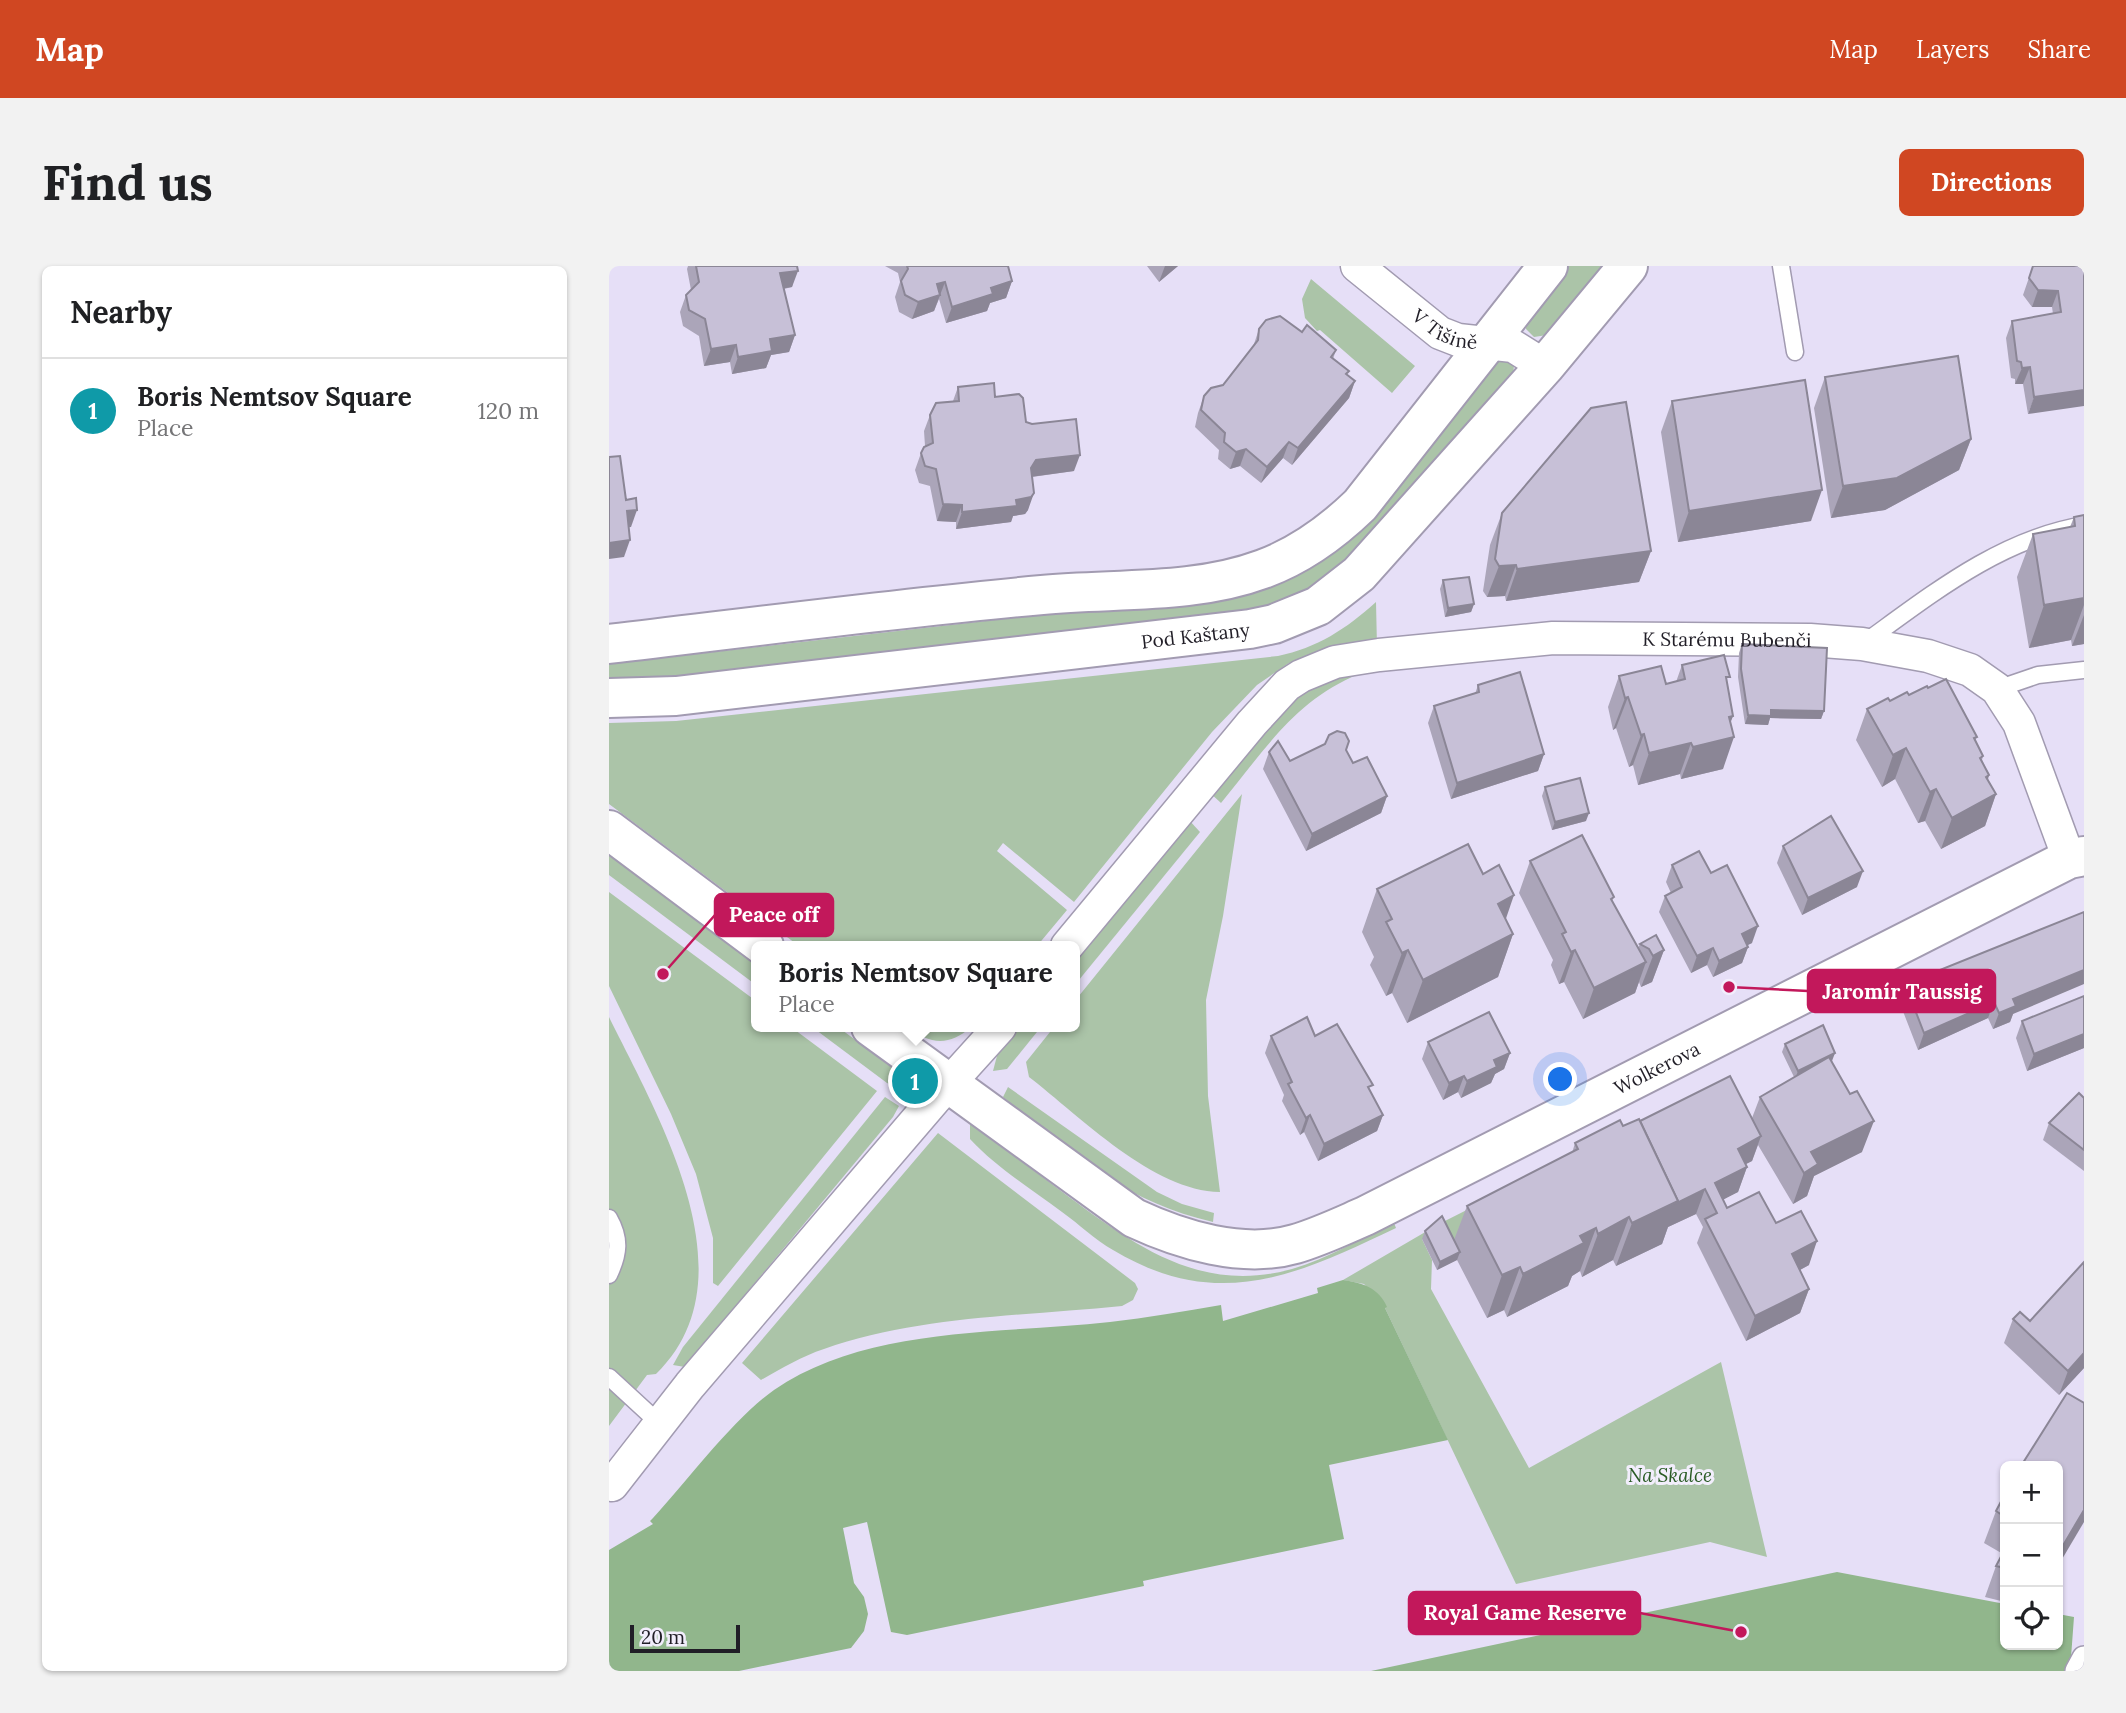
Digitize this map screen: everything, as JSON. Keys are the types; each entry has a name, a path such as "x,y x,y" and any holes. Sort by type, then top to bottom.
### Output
{"main road":[{"path":"609,644 1044,595 1209,583 1263,569 1312,545 1335,530 1360,505 1485,342 1548,266"},
{"name":"Pod Kaštany","path":"609,698 689,694 1250,629 1296,616 1329,599 1359,574 1545,366 1628,266"},
{"path":"609,830 757,941"},
{"name":"Wolkerova","path":"878,1032 1134,1218 1171,1234 1223,1246 1261,1249 1294,1245 1365,1216 2077,857"}],"street":[{"name":"V Tišině","path":"1357,266 1440,333 1458,340 1513,346 1545,366"},
{"name":"K Starému Bubenči","path":"1071,941 1273,700 1301,676 1335,662 1553,638 1796,640 1862,644 1928,656 1971,670 1997,689 2019,723 2077,857"},
{"path":"610,1486 947,1084 995,1032"},
{"path":"2077,1671 2084,1658"}],"lane":[{"path":"1781,266 1795,352"},
{"path":"1862,644 1956,576 2048,531 2084,525"},
{"path":"1997,689 2038,675 2084,670"},
{"path":"609,1218 618,1236 619,1247 609,1275"},
{"path":"609,1377 660,1424"}],"green space":[{"path":"1569,266 1604,266 1547,335 1534,337 1526,329 1525,318"},
{"path":"1311,279 1415,366 1392,393 1305,318 1302,299"},
{"path":"1504,356 1514,365 1513,377 1356,559 1304,598 1266,614 609,686 609,664 1194,597 1257,585 1492,359"},
{"path":"1376,602 1377,647 1289,663 1257,685 1212,732 1074,902 1003,843 997,851 1067,910 1041,941 792,941 609,804 609,723 676,721 1278,656 1318,643 1354,621"},
{"path":"1359,674 1316,698 1299,713 1267,746 1221,803 1209,792 1281,705 1318,678"},
{"path":"1242,794 1223,916 1206,1000 1208,1096 1220,1192 1195,1188 1144,1166 1095,1131 1029,1077 1026,1062 1050,1032 1080,1032 1080,995"},
{"path":"1188,819 1200,832 1080,979 1080,950"},
{"path":"609,854 751,961 751,981 609,875"},
{"path":"609,892 751,997 751,1032 798,1032 877,1091 718,1286 713,1283 713,1238 696,1174 671,1114 609,986"},
{"path":"609,1017 651,1101 688,1196 697,1245 697,1292 684,1335 656,1374 647,1375 609,1426"},
{"path":"819,1032 845,1032 893,1068 902,1089 887,1083"},
{"path":"964,1032 955,1038 939,1041 915,1033"},
{"path":"1012,1032 1037,1032 1007,1069 993,1071 998,1052"},
{"path":"1008,1087 1157,1192 1182,1204 1214,1213 1213,1222 1152,1202 1101,1173 1003,1097"},
{"path":"885,1097 899,1106 893,1117 685,1367 673,1365 683,1347"},
{"path":"970,1124 1120,1233 1172,1261 1200,1270 1229,1275 1259,1275 1292,1269 1331,1254 1394,1223 1396,1228 1291,1272 1257,1280 1223,1283 1188,1280 1151,1269 1100,1242 980,1149 970,1139"},
{"path":"938,1133 1135,1283 1138,1289 1133,1300 1122,1306 971,1319 896,1330 816,1352 761,1380 742,1363"},
{"name":"Na Skalce","path":"1534,1176 1451,1249 1422,1239 1432,1260 1431,1289 1529,1468 1721,1362 1767,1557 1710,1542 1516,1584 1385,1308 1364,1284 1343,1280 1439,1224"},
{"path":"1343,1280 1369,1287 1384,1301 1448,1440 1329,1465 1344,1539 1143,1581 1144,1586 907,1635 891,1632 867,1522 843,1528 854,1583 864,1597 868,1614 864,1631 851,1648 739,1671 609,1671 609,1550 653,1524 650,1521 743,1416 774,1390 810,1369 850,1354 936,1336 1110,1322 1221,1305 1223,1321 1318,1293 1317,1288"},
{"path":"1837,1572 2000,1603 2000,1650 2063,1650 2063,1615 2074,1617 2070,1671 1371,1671"}],"building":[{"path":"696,266 797,266 798,271 780,273 795,335 770,339 772,351 738,357 736,345 711,349 705,319 689,310 686,295 699,282"},
{"path":"907,266 1008,266 1012,281 991,288 993,294 952,307 945,282 937,284 940,295 918,302 905,295 901,281"},
{"path":"2033,266 2084,266 2084,390 2034,397 2030,367 2022,368 2021,362 2017,361 2012,321 2061,312 2058,291 2038,290 2029,278"},
{"path":"1280,316 1302,332 1307,325 1336,350 1331,357 1349,371 1346,374 1355,381 1298,448 1289,442 1267,467 1246,449 1236,452 1224,442 1225,433 1201,410 1204,396 1211,388 1223,385 1258,340 1259,329 1266,320"},
{"path":"1958,356 1971,439 1897,478 1843,486 1825,377"},
{"path":"1805,380 1822,490 1689,511 1672,401"},
{"path":"994,383 995,397 1019,394 1023,398 1026,422 1032,424 1076,419 1080,455 1036,460 1031,468 1034,493 1031,497 1016,500 1017,506 962,512 962,505 943,504 936,469 925,466 921,453 924,447 933,443 930,415 936,403 959,401 958,387"},
{"path":"1626,402 1651,551 1517,569 1516,565 1499,566 1495,559 1502,513 1591,408"},
{"path":"620,456 626,500 636,498 637,510 627,511 630,540 609,543 609,457"},
{"path":"2084,515 2084,598 2044,605 2033,534 2075,526 2074,517"},
{"path":"1469,577 1474,604 1448,608 1443,580"},
{"path":"1742,644 1827,648 1824,711 1771,710 1771,716 1748,715 1741,669"},
{"path":"1724,655 1730,677 1726,677 1733,716 1729,717 1734,737 1693,747 1691,743 1649,753 1628,697 1625,698 1619,676 1661,666 1666,684 1685,679 1682,665"},
{"path":"1520,672 1544,754 1457,783 1434,706 1479,692 1478,685"},
{"path":"1946,679 1977,737 1974,738 1983,756 1980,758 1989,775 1986,777 1996,794 1952,818 1936,789 1930,792 1906,748 1893,755 1867,709 1888,698 1890,701 1907,692 1909,695"},
{"path":"1337,731 1345,733 1349,741 1346,750 1353,763 1367,757 1387,796 1312,834 1269,752 1278,741 1290,761 1325,744 1329,735"},
{"path":"1580,778 1589,813 1555,822 1545,787"},
{"path":"1831,816 1863,871 1808,898 1783,846"},
{"path":"1582,835 1614,897 1611,899 1646,962 1594,988 1575,950 1571,952 1562,934 1566,932 1530,861"},
{"path":"1468,844 1483,874 1499,865 1514,895 1498,904 1513,934 1423,980 1408,950 1402,953 1386,922 1392,919 1377,889"},
{"path":"1699,851 1711,873 1727,865 1758,926 1742,934 1748,947 1719,961 1713,948 1697,956 1665,896 1682,887 1672,865"},
{"path":"2084,912 2084,970 2013,999 2016,1006 1999,1013 1994,1002 1924,1033 1905,984"},
{"path":"1656,935 1664,950 1653,956 1649,949 1640,944"},
{"path":"2084,996 2084,1034 2034,1054 2022,1021"},
{"path":"1489,1012 1510,1053 1494,1060 1497,1067 1467,1081 1464,1076 1449,1083 1428,1042"},
{"path":"1307,1017 1315,1036 1337,1024 1373,1085 1368,1087 1383,1115 1324,1144 1310,1115 1306,1118 1288,1084 1292,1082 1271,1036"},
{"path":"1823,1025 1835,1053 1798,1071 1785,1044"},
{"path":"1829,1057 1850,1094 1857,1091 1874,1121 1811,1152 1818,1164 1804,1173 1760,1097"},
{"path":"1730,1076 1761,1136 1738,1149 1747,1167 1715,1183 1727,1208 1759,1192 1776,1223 1801,1211 1817,1241 1792,1254 1809,1289 1755,1316 1705,1219 1717,1213 1705,1189 1677,1203 1640,1121"},
{"path":"2079,1093 2084,1098 2084,1150 2049,1123"},
{"path":"1639,1119 1678,1201 1632,1223 1629,1217 1598,1234 1596,1228 1580,1236 1584,1243 1523,1274 1520,1267 1502,1275 1467,1206 1578,1149 1575,1143 1620,1120 1623,1126"},
{"path":"1442,1216 1460,1252 1440,1262 1425,1231"},
{"path":"2084,1262 2084,1353 2068,1371 2013,1319 2020,1312 2030,1321"},
{"path":"2067,1393 2084,1403 2084,1510 2063,1546 2063,1461 2024,1461"}],"place":[{"name":"Peace off","path":"663,974"},
{"name":"Jaromír Taussig","path":"1729,987"},
{"name":"Boris Nemtsov Square","path":"915,1081"},
{"name":"Royal Game Reserve","path":"1741,1632"}]}
